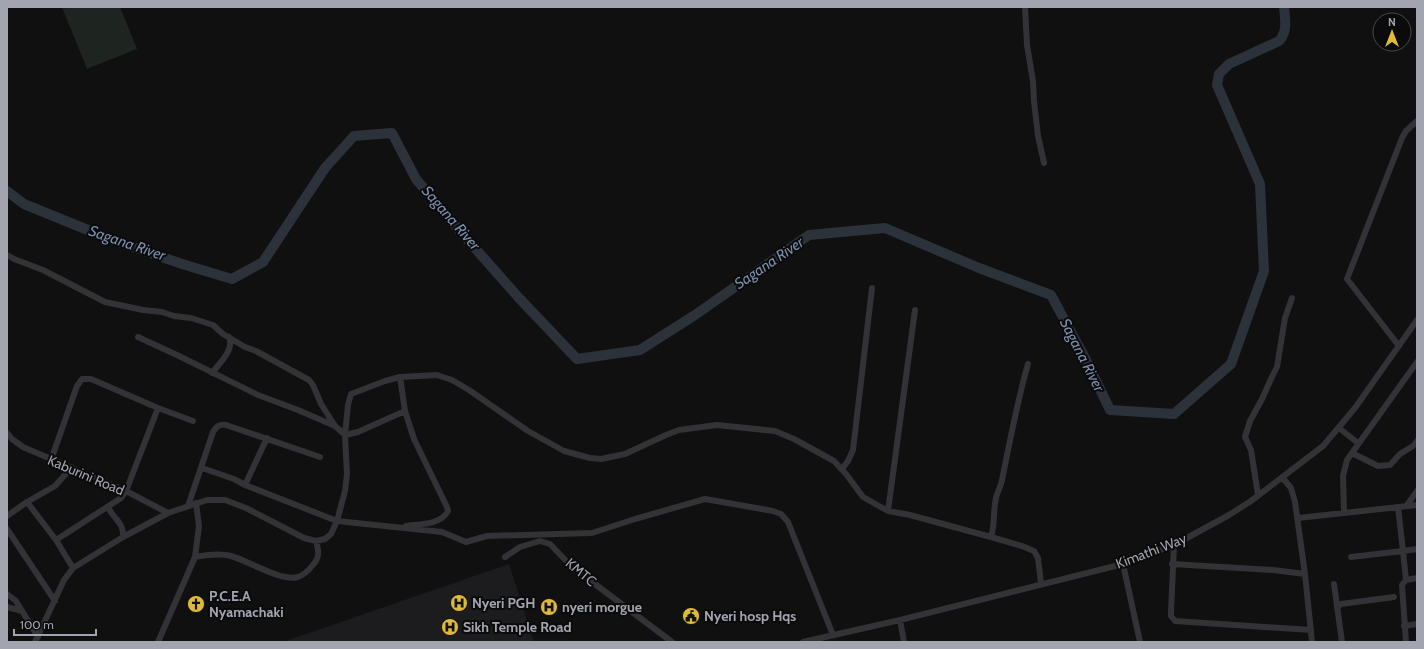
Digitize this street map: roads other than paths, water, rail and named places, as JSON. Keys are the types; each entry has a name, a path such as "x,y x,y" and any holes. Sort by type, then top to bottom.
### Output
{"street":[{"path":"1026,7 1027,45 1033,81 1038,136 1044,162"},
{"path":"1399,346 1347,279 1402,138 1406,131 1417,121"},
{"path":"7,255 43,270 105,302 191,318 213,325 245,347 256,351 309,380 321,404 335,426 345,436"},
{"path":"842,469 853,450 872,288"},
{"path":"1258,495 1250,450 1245,437 1250,421 1277,367 1285,318 1292,298"},
{"path":"888,511 915,310"},
{"name":"Kimathi Way","path":"803,642 900,620 1041,583 1123,564 1174,545 1251,501 1323,446 1355,408 1417,320"},
{"path":"138,337 258,395 335,426"},
{"path":"212,373 231,347 229,337"},
{"path":"1344,512 1344,470 1347,460 1417,362"},
{"path":"991,537 995,499 1001,485 1018,399 1028,364"},
{"path":"36,639 64,580 73,568 123,537 168,513 196,503 216,499 225,500 304,538 316,541 325,539 331,534 337,521 345,491 347,474 345,436 348,405 351,394 400,377 437,375 452,380 528,431 564,451 590,458 601,459 625,454 679,430 717,425 764,430 785,435 834,461 842,469 863,497 888,511 991,537 1034,551 1038,558 1041,583"},
{"path":"399,527 435,521 442,518 448,512 447,507 414,439 405,411 400,377"},
{"path":"51,460 77,386 82,379 91,379 158,408 193,421"},
{"path":"56,540 108,507 120,498 126,491 158,408"},
{"path":"345,436 358,432 405,411"},
{"path":"188,506 213,432 220,424 267,438 320,457"},
{"path":"1339,428 1358,443"},
{"name":"Kaburini Road","path":"7,433 9,439 23,447 126,491 168,513"},
{"path":"245,485 267,438"},
{"path":"1352,453 1378,466 1390,465 1400,454 1413,446 1417,441"},
{"path":"7,516 27,502 55,486 72,468"},
{"path":"202,468 234,479 245,485 337,521 442,532 466,542 487,536 592,533 705,499 773,511 781,514 788,522 833,635"},
{"path":"1282,477 1291,488 1298,518 1312,642"},
{"path":"1407,505 1417,492"},
{"path":"27,502 56,540 73,568"},
{"path":"158,642 195,557 200,526 196,503"},
{"path":"1298,518 1417,505"},
{"path":"108,507 112,515 122,524 124,532 123,537"},
{"path":"1398,507 1406,580"},
{"path":"7,529 55,601"},
{"name":"KMTC","path":"505,556 520,547 540,540 550,544 570,566 672,642"},
{"path":"195,557 229,556 258,566 275,574 296,578 308,571 318,559 316,541"},
{"path":"1174,545 1171,616 1175,621 1311,630"},
{"path":"1351,557 1417,549"},
{"path":"1123,564 1140,642"},
{"path":"1172,564 1273,570 1305,574"},
{"path":"1406,642 1402,585 1406,580 1417,578"},
{"path":"1334,584 1342,642"},
{"path":"7,594 16,601 36,639"},
{"path":"1337,608 1340,604 1394,597"},
{"path":"7,607 22,612"},
{"path":"900,620 904,642"},
{"path":"1404,626 1417,624"}],"waterway":[{"name":"Sagana River","path":"7,191 24,204 110,239 182,264 232,279 263,262 325,168 354,136 392,133 416,179 519,298 577,359 640,350 695,315 809,235 885,228 979,268 1051,295 1085,358 1110,410 1174,414 1231,364 1264,271 1260,184 1217,85 1219,74 1229,64 1279,41 1285,29 1284,7"}],"place":[{"name":"Nyeri PGH","path":"459,603"},
{"name":"P.C.E.A Nyamachaki","path":"196,604"},
{"name":"nyeri morgue","path":"549,607"},
{"name":"Nyeri hosp Hqs","path":"691,616"},
{"name":"Sikh Temple Road","path":"450,627"}]}
